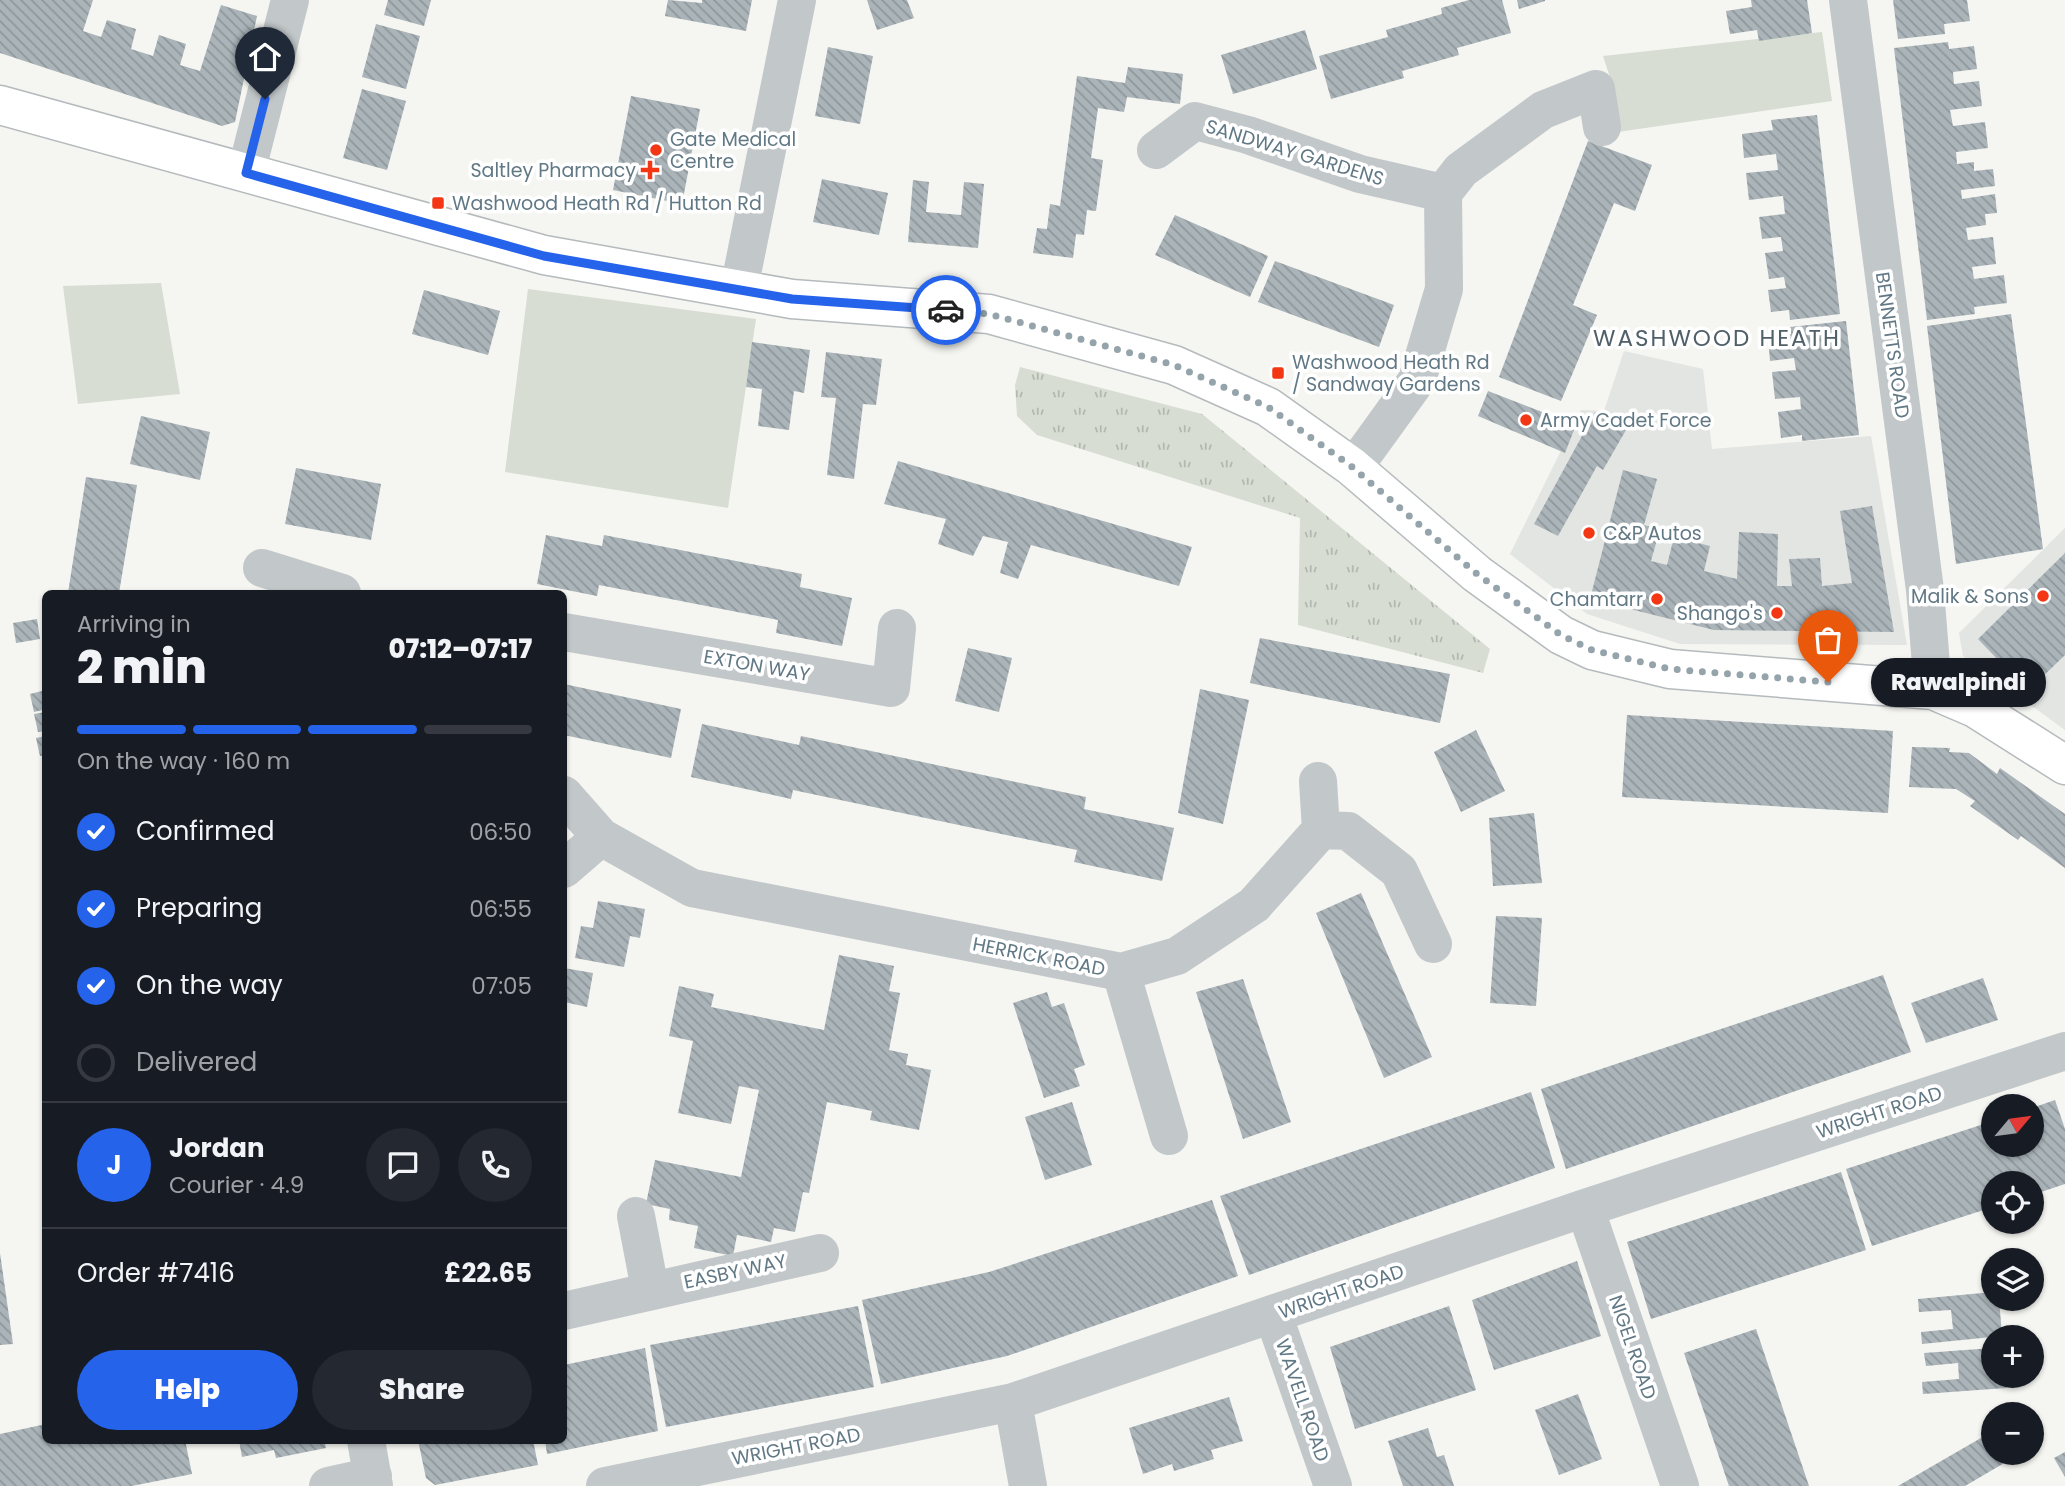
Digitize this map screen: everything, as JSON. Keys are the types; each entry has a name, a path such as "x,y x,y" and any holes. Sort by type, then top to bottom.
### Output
{"main road":[{"path":"0,105 544,256 792,299 989,314 1161,361 1268,407 1351,466 1477,574 1561,635 1592,650 1670,669 1933,690 1975,708 2065,765"}],"street":[{"path":"246,173 290,0"},
{"path":"738,289 797,0"},
{"name":"BENNETTS ROAD","path":"1848,0 1925,590 1933,690"},
{"path":"1351,466 1365,452 1417,380 1444,289 1443,193 1461,170 1543,110 1596,89 1601,127"},
{"name":"SANDWAY GARDENS","path":"1156,150 1195,121 1248,135 1360,174 1443,193"},
{"path":"262,568 332,590"},
{"name":"EXTON WAY","path":"567,633 891,688 897,628"},
{"path":"1318,781 1321,830 1348,831 1399,871 1433,944"},
{"name":"HERRICK ROAD","path":"567,798 601,837 692,888 1121,972 1177,956 1254,905 1321,830"},
{"path":"567,866 601,837"},
{"path":"1121,972 1169,1136"},
{"name":"WRIGHT ROAD","path":"605,1486 706,1475 1013,1402 1585,1208 2065,1051"},
{"name":"NIGEL ROAD","path":"1585,1208 1680,1486"},
{"path":"636,1216 650,1289"},
{"name":"EASBY WAY","path":"567,1310 650,1289 820,1253"},
{"name":"WAVELL ROAD","path":"1273,1314 1333,1486"},
{"path":"1013,1402 1028,1486"},
{"path":"328,1486 371,1467"}],"shaded area":[{"path":"1624,351 1703,369 1712,449 1871,436 1907,645 1680,644 1587,614 1510,554 1581,410 1604,411"},
{"path":"2065,528 2065,730 1963,656 1959,633"}],"green space":[{"path":"1822,32 1832,101 1611,133 1615,93 1603,56"},
{"path":"161,283 180,394 78,404 63,286"},
{"path":"528,289 756,319 728,508 505,472"},
{"path":"1020,367 1202,414 1490,649 1483,673 1298,625 1300,518 1037,435 1017,416 1015,385"}],"building":[{"path":"0,0 93,0 83,31 101,37 107,20 136,29 131,49 153,56 159,35 186,44 180,65 200,71 221,5 257,16 235,122 222,126 0,53"},
{"path":"388,0 431,0 424,26 384,15"},
{"path":"668,0 702,3 702,0 752,0 746,31 665,16"},
{"path":"867,0 907,0 914,18 877,30"},
{"path":"1469,0 1502,0 1511,33 1457,48 1459,55 1402,71 1404,78 1331,99 1319,56 1388,37 1386,30 1442,14 1441,8"},
{"path":"1517,0 1545,0 1545,1 1519,9"},
{"path":"1751,0 1807,0 1812,33 1759,41 1757,30 1730,34 1726,11 1752,7"},
{"path":"1893,0 1967,0 1970,21 1944,24 1945,34 1898,39"},
{"path":"376,24 420,36 406,89 362,77"},
{"path":"1305,30 1317,69 1233,94 1221,55"},
{"path":"1948,42 1949,49 1974,46 1977,69 1953,72 1954,84 1979,81 1982,106 1950,110 1953,126 1985,122 1988,148 1956,152 1957,164 1974,162 1974,171 1993,169 1995,186 1961,190 1962,199 1995,194 1997,213 1985,214 1986,225 1966,228 1968,240 1993,237 1996,264 1972,267 1974,279 2004,275 2007,303 1974,307 1975,314 1927,320 1894,48"},
{"path":"828,47 873,56 860,124 815,116"},
{"path":"1128,67 1183,74 1180,104 1127,97 1124,112 1098,108 1091,158 1103,160 1096,211 1087,210 1084,235 1076,234 1073,258 1033,253 1037,228 1047,229 1050,204 1060,206 1077,76 1125,83"},
{"path":"362,89 406,101 387,170 343,158"},
{"name":"Gate Medical Centre","path":"631,96 700,109 682,204 613,190"},
{"path":"1817,115 1840,314 1790,320 1789,310 1771,312 1768,290 1786,288 1784,277 1769,279 1765,253 1783,251 1781,237 1762,239 1759,217 1785,214 1783,196 1749,200 1746,173 1778,170 1776,154 1744,158 1742,134 1773,130 1771,120"},
{"path":"1588,141 1652,165 1635,211 1614,203 1573,305 1597,315 1561,401 1499,377"},
{"path":"822,179 888,193 879,235 813,222"},
{"path":"913,180 929,182 926,212 961,215 964,182 984,184 978,248 908,242"},
{"path":"1175,215 1268,256 1250,297 1155,255"},
{"path":"1275,261 1394,305 1379,347 1258,302"},
{"path":"424,290 500,311 488,355 412,334"},
{"path":"2011,314 2043,549 1956,564 1927,326"},
{"path":"1846,321 1859,435 1802,441 1802,435 1781,438 1778,412 1801,409 1800,397 1775,399 1772,372 1796,370 1794,358 1770,361 1768,337 1791,334 1790,327"},
{"path":"752,342 810,350 804,393 794,391 789,430 758,426 762,389 746,387"},
{"path":"826,352 882,359 876,405 863,404 854,479 827,475 836,398 821,397"},
{"name":"Army Cadet Force","path":"1488,391 1576,425 1565,453 1478,416"},
{"path":"1595,412 1626,430 1603,470 1597,466 1558,536 1534,524"},
{"path":"141,416 210,432 200,480 130,464"},
{"path":"898,461 1192,547 1179,586 1031,545 1018,579 1000,573 1008,542 983,536 973,556 938,544 946,519 884,504"},
{"path":"296,468 381,484 371,540 285,524"},
{"path":"1623,470 1657,479 1644,525 1660,529 1651,561 1667,565 1674,537 1710,546 1704,571 1737,579 1739,532 1778,534 1777,586 1792,586 1789,559 1820,558 1822,586 1852,583 1840,511 1872,506 1894,632 1714,630 1590,599"},
{"path":"86,477 137,485 120,590 68,590"},
{"path":"546,535 602,546 604,535 802,574 800,587 852,598 842,646 776,633 778,620 599,585 597,596 537,584"},
{"name":"Malik & Sons","path":"2065,553 2065,655 2028,691 1978,639"},
{"path":"37,619 40,639 16,643 13,623"},
{"path":"1260,638 1450,674 1440,723 1250,683"},
{"path":"968,648 1012,658 999,712 955,701"},
{"path":"567,685 681,709 671,758 567,736"},
{"path":"1200,689 1249,700 1223,824 1178,813"},
{"path":"42,691 42,710 34,712 30,694"},
{"path":"42,713 42,732 38,732 34,714"},
{"path":"1627,715 1893,731 1888,813 1622,797"},
{"path":"702,724 799,745 801,736 1086,797 1084,809 1174,828 1162,881 1074,862 1077,850 793,790 791,799 691,777"},
{"path":"1476,730 1505,791 1461,812 1434,752"},
{"path":"42,737 42,756 40,756 36,738"},
{"path":"1912,747 1950,748 1949,752 1969,753 1997,774 2000,768 2065,814 2065,868 2021,836 2018,840 1970,806 1975,801 1956,789 1909,787"},
{"path":"1534,813 1542,883 1493,886 1489,818"},
{"path":"1361,893 1432,1057 1384,1078 1316,913"},
{"path":"598,901 645,909 640,938 630,936 624,967 575,958 581,926 593,928"},
{"path":"1496,916 1542,918 1536,1006 1490,1003"},
{"path":"839,955 894,966 889,991 900,993 889,1050 908,1054 906,1065 931,1070 919,1130 870,1120 872,1111 827,1102 809,1193 803,1192 795,1232 774,1228 771,1242 737,1235 733,1256 694,1248 698,1226 669,1220 670,1209 646,1204 655,1160 741,1177 759,1090 739,1086 731,1124 678,1113 693,1041 669,1036 679,986 714,994 711,1007 824,1030"},
{"path":"567,969 593,973 587,1007 567,1003"},
{"path":"1883,975 1911,1052 1566,1169 1541,1089"},
{"path":"1983,978 1998,1020 1926,1043 1911,1003"},
{"path":"1243,979 1291,1122 1243,1139 1196,992"},
{"path":"1047,992 1052,1007 1064,1003 1085,1065 1074,1069 1080,1086 1044,1098 1013,1003"},
{"path":"1531,1092 1555,1168 1249,1275 1220,1196"},
{"path":"2055,1100 2065,1129 2065,1184 2044,1191 2044,1171 1981,1171 1981,1211 1872,1246 1846,1169 1981,1125 1981,1157 2044,1157 2044,1104"},
{"path":"1072,1102 1092,1165 1045,1180 1025,1117"},
{"path":"1841,1172 1866,1250 1651,1319 1627,1242"},
{"path":"1212,1200 1238,1276 1007,1356 881,1384 862,1300 989,1272"},
{"path":"0,1253 13,1344 0,1345"},
{"path":"1577,1261 1601,1336 1494,1370 1472,1300"},
{"path":"1981,1293 1981,1311 2000,1311 2001,1325 1981,1325 1981,1338 1922,1344 1921,1332 1953,1329 1951,1310 1919,1312 1918,1299"},
{"path":"858,1306 874,1387 666,1427 650,1345"},
{"path":"1449,1306 1476,1390 1355,1429 1330,1347"},
{"path":"1756,1329 1809,1486 1729,1486 1684,1353"},
{"path":"645,1348 658,1431 547,1454 546,1444 567,1444 567,1364"},
{"path":"1981,1349 1981,1388 2006,1388 1923,1394 1922,1382 1959,1379 1958,1363 1926,1366 1924,1353"},
{"path":"1578,1394 1602,1459 1559,1475 1535,1410"},
{"path":"1229,1397 1243,1441 1211,1450 1214,1459 1174,1471 1172,1464 1143,1474 1129,1428"},
{"path":"42,1425 42,1444 186,1444 192,1474 132,1486 0,1486 0,1434"},
{"path":"1428,1428 1437,1457 1444,1455 1454,1486 1403,1486 1388,1441"},
{"path":"1981,1438 1981,1465 2001,1465 1965,1486 1898,1486"},
{"path":"240,1444 325,1444 326,1448 276,1458 274,1450 242,1457"},
{"path":"419,1444 534,1444 538,1465 435,1485 426,1478"},
{"path":"2065,1452 2065,1477 2054,1458"}],"way so far":[{"path":"946,310 989,314 1174,365 1268,407 1351,466 1477,574 1561,635 1592,650 1670,669 1828,682"}],"place":[{"name":"Gate Medical Centre","path":"656,150"},
{"name":"Saltley Pharmacy","path":"650,170"},
{"name":"Washwood Heath Rd / Hutton Rd","path":"438,203"},
{"name":"Washwood Heath Rd / Sandway Gardens","path":"1278,373"},
{"name":"Army Cadet Force","path":"1526,420"},
{"name":"C&P Autos","path":"1589,533"},
{"name":"Malik & Sons","path":"2043,596"},
{"name":"Chamtarr","path":"1657,599"},
{"name":"Shango's","path":"1777,613"},
{"name":"Rawalpindi","path":"1828,682"}],"district":[{"name":"WASHWOOD HEATH","path":"1717,338"}],"route":[{"path":"265,99 246,173 544,256 792,299 946,310"}]}
